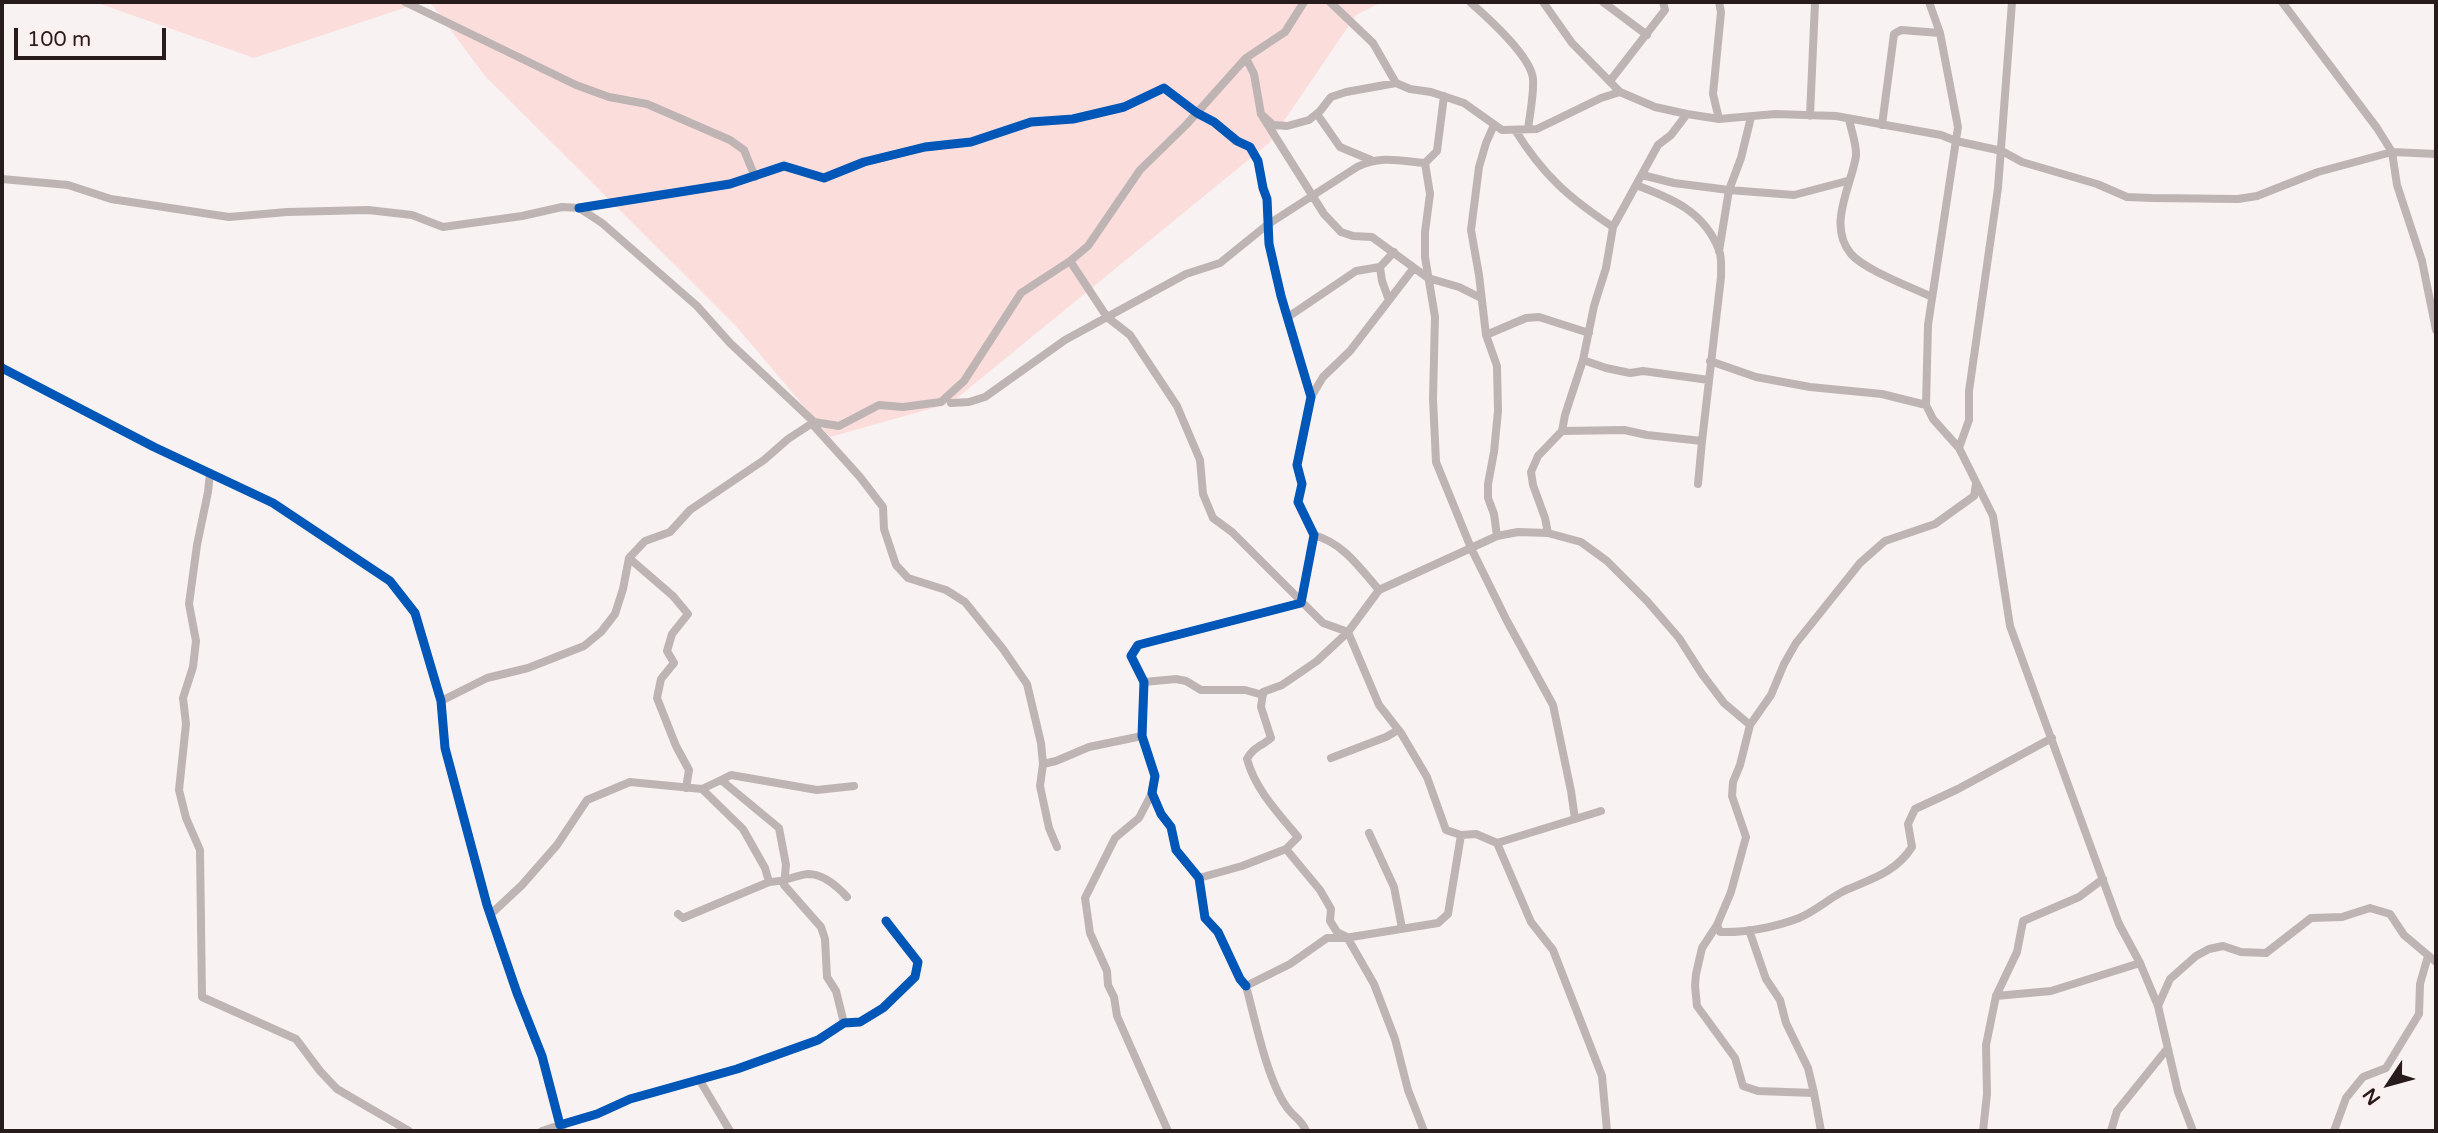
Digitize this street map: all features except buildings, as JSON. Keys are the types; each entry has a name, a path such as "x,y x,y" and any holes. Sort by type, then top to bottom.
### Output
{"street":[{"path":"405,2 576,85 609,97 647,104 730,140 744,150 755,177"},
{"path":"441,701 487,678 527,668 584,646 601,632 615,614 623,589 628,558 645,541 670,531 690,510 814,422 839,426 878,405 902,407 941,402 964,380 1021,293 1088,246 1140,170 1197,113 1246,58 1284,33 1304,2"},
{"path":"1330,2 1373,43 1396,83"},
{"path":"1470,2 1499,28 1527,63 1533,77 1528,129"},
{"path":"1543,2 1572,43 1620,92 1655,107 1719,119 1775,114 1849,119 1941,135 2002,151 2022,162 2097,184 2127,197 2238,200 2257,196 2318,172 2392,152 2436,154"},
{"path":"1604,2 1647,35"},
{"path":"1610,81 1665,10 1663,2"},
{"path":"1719,2 1721,12 1713,94 1719,119"},
{"path":"1811,116 1815,2"},
{"path":"1929,2 1940,33 1958,127 1928,326 1926,405 1933,419 1959,449 1993,516 2010,626 2119,924 2140,963 2158,1006 2178,1092 2193,1131"},
{"path":"1959,449 1969,420 1969,391 2002,151 2012,2"},
{"path":"2282,2 2392,152 2397,185 2422,261 2436,330"},
{"path":"1882,125 1894,34 1901,30 1940,33"},
{"path":"1246,58 1254,74 1261,114 1324,214 1342,232 1353,236 1372,236 1428,278 1459,287 1481,298"},
{"path":"1261,114 1273,125 1287,126 1309,120 1331,97 1396,83 1464,103 1502,130 1537,129 1601,98 1620,92"},
{"path":"2,179 68,185 111,199 229,217 368,210 412,215 443,227 522,216 562,207 579,208 692,191 755,177 784,166 824,178 864,162 925,147 971,142 1031,122 1073,119 1124,107 1164,88 1237,141 1250,147 1258,161 1268,199 1269,244 1281,296 1311,397"},
{"path":"1425,163 1437,151 1444,96"},
{"path":"1317,114 1340,146 1371,160 1425,163"},
{"path":"1548,533 1531,472 1538,456 1562,431 1606,268 1613,227 1658,145 1671,135 1687,114"},
{"path":"1698,484 1721,277 1720,251 1729,190 1741,158 1751,117"},
{"path":"1849,119 1856,154 1847,181 1839,230 1851,254 1871,268 1932,297"},
{"path":"1494,125 1479,167 1471,230 1486,335 1497,366 1498,411 1488,491 1497,536"},
{"path":"1515,130 1534,160 1555,183 1579,204 1613,227"},
{"path":"951,403 969,402 985,397 1065,340 1186,274 1220,263 1267,225 1371,160"},
{"path":"1425,163 1430,194 1425,232 1428,278 1435,317 1433,399 1436,462 1471,548 1553,705 1575,819"},
{"path":"1642,175 1674,183 1794,195 1847,181"},
{"path":"1636,185 1689,209 1720,251"},
{"path":"579,208 602,223 696,306 730,344 814,422 814,426 883,507 884,528 896,565 908,578 946,590 965,602 1003,649 1027,684 1044,764 1040,786 1045,799 1049,828 1057,847"},
{"path":"1288,317 1356,271 1380,267 1394,252"},
{"path":"1070,261 1107,317 1130,335 1177,406 1200,460 1203,494 1213,518 1232,532 1323,623 1348,632 1379,705 1427,777 1446,830 1461,835 1476,834 1497,844 1531,922 1553,950 1602,1076 1607,1131"},
{"path":"1380,267 1389,300"},
{"path":"1301,603 1314,535 1298,502 1302,484 1297,465 1311,397 1324,377 1350,351 1413,269"},
{"path":"1486,335 1526,318 1539,317 1588,333"},
{"path":"1583,360 1630,373 1643,370 1709,380"},
{"path":"1710,361 1770,379 1810,387 1882,394 1926,405"},
{"path":"2,368 154,447 273,503 390,581 415,612 441,701 445,748 491,914 517,993 542,1056 562,1128"},
{"path":"1562,431 1624,430 1702,441"},
{"path":"210,473 189,604 196,641 193,667 183,698 186,724 179,790 186,818 200,850 202,997 296,1039 337,1089 410,1131"},
{"path":"1814,1093 1758,1091 1743,1086 1735,1058 1697,1006 1696,974 1702,948 1717,926 1731,892 1746,836 1731,796 1733,782 1750,725 1772,695 1796,643 1860,564 1885,541 1935,524 1957,509 1974,496 1976,483"},
{"path":"1199,878 1242,866 1286,849 1298,837 1261,791 1252,776 1247,759 1251,751 1270,738 1261,707 1263,692 1282,685 1311,666 1348,632 1379,590 1497,536 1518,532 1548,533 1581,542 1607,561 1679,638 1724,703 1750,725"},
{"path":"1314,535 1348,555 1379,590"},
{"path":"628,558 673,596 688,614 673,634 667,651 674,663 661,679 657,698 689,771 686,788"},
{"path":"1168,1131 1117,1016 1107,971 1090,933 1085,898 1115,838 1139,818 1152,793 1155,776 1142,736 1144,681 1131,656 1138,645 1301,603"},
{"path":"1144,681 1176,679 1202,690 1245,690 1263,695"},
{"path":"1331,758 1398,730"},
{"path":"1044,764 1089,747 1142,736"},
{"path":"1717,926 1720,932 1749,930 1800,917 1830,898 1865,884 1902,862 1912,847 1908,824 1915,809 2052,738"},
{"path":"491,914 522,885 556,845 587,800 630,782 702,789 731,775 817,790 854,786"},
{"path":"720,780 779,828 786,865 784,885 821,928 825,939 827,977 836,991 844,1023"},
{"path":"702,789 743,829 765,868 769,882"},
{"path":"1152,793 1161,814 1171,827 1176,850 1199,878 1205,918 1218,932 1240,979 1246,986 1261,1044 1276,1086 1286,1106 1306,1131"},
{"path":"1497,844 1601,811"},
{"path":"1369,833 1394,887 1402,928"},
{"path":"1246,986 1290,964 1327,939 1438,923 1448,914 1461,835"},
{"path":"1286,849 1320,890 1331,909 1331,921 1337,932 1347,937 1374,984 1395,1039 1408,1090 1424,1131"},
{"path":"678,914 683,918 769,882 784,882 808,874 822,877 847,897"},
{"path":"1983,1131 1987,1094 1986,1045 1996,996 2017,952 2023,921 2079,897 2103,879"},
{"path":"2158,1006 2170,979 2196,956 2209,949 2223,946 2241,952 2266,953 2311,918 2342,917 2370,908 2390,914 2404,935 2436,961"},
{"path":"542,1131 562,1128 630,1099 737,1069 818,1040 844,1023 860,1023 883,1008 915,977 918,962 886,921"},
{"path":"1749,930 1766,979 1780,1000 1786,1023 1808,1068 1821,1131"},
{"path":"2334,1131 2346,1098 2363,1077 2386,1068 2419,1014 2420,984 2428,956"},
{"path":"1996,996 2051,991 2140,963"},
{"path":"2111,1131 2117,1111 2167,1049"},
{"path":"699,1079 730,1131"}],"shaded area":[{"path":"95,2 422,2 254,58"},
{"path":"430,2 1382,2 1356,15 1269,143 951,403 830,437 736,326 485,76"}],"cycle path":[{"path":"579,208 730,184 784,166 824,178 864,162 925,147 971,142 1031,122 1073,119 1124,107 1164,88 1237,141 1250,147 1258,161 1267,199 1269,244 1281,296 1311,397 1297,465 1302,484 1298,502 1314,535 1301,603 1138,645 1131,656 1144,682 1142,736 1155,776 1152,793 1161,814 1171,827 1176,850 1199,878 1205,918 1218,932 1240,979 1246,986"},
{"path":"2,368 154,447 273,503 390,581 415,613 441,701 445,748 487,905 542,1056 560,1125 597,1114 630,1099 737,1069 818,1040 844,1023 860,1022 883,1008 915,977 918,962 886,921"}]}
